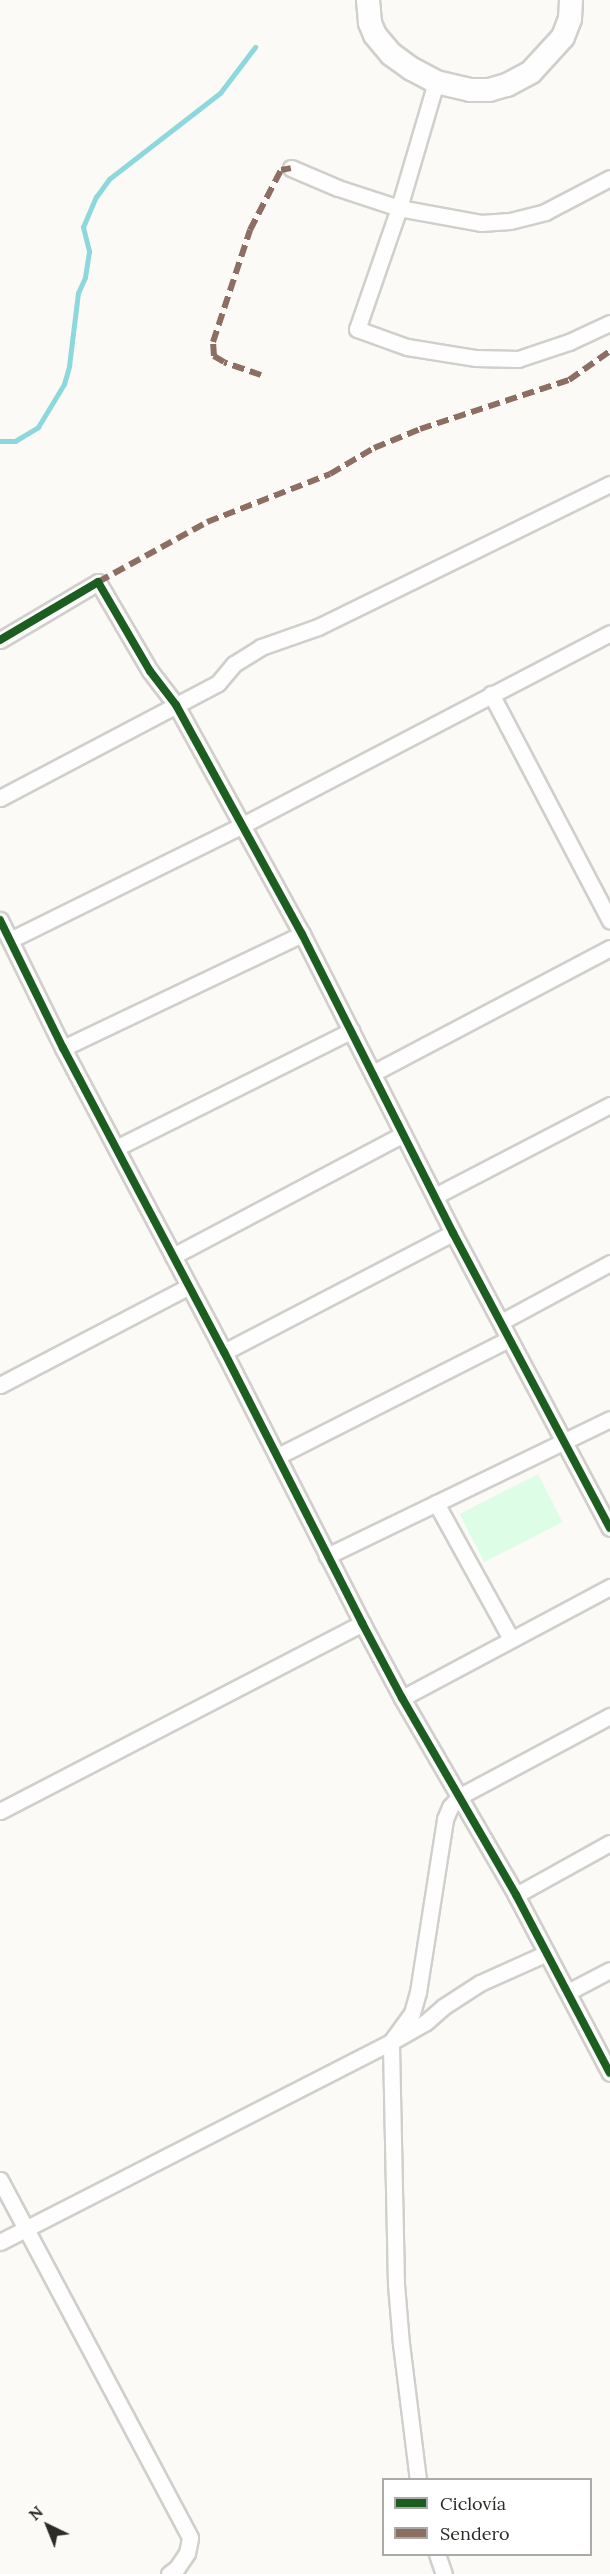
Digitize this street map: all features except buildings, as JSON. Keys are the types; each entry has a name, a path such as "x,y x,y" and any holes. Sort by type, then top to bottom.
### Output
{"street":[{"path":"368,0 370,23 382,45 412,69 436,82 470,90 489,90 507,86 531,72 562,37 570,19 571,0"},
{"path":"436,82 399,208 357,329 407,347 476,358 518,359 569,342 610,323"},
{"path":"291,168 338,188 399,208 481,223 510,221 544,212 610,178"},
{"path":"0,798 218,683 234,664 261,647 318,627 610,484"},
{"path":"0,640 98,582 150,671 176,705 302,934 453,1233 610,1528"},
{"path":"10,940 86,905 241,826 610,633"},
{"path":"491,694 610,921"},
{"path":"0,920 63,1048 224,1352 362,1623 402,1698 516,1895 610,2073"},
{"path":"63,1048 302,934"},
{"path":"373,1074 610,948"},
{"path":"116,1148 351,1031"},
{"path":"435,1196 610,1105"},
{"path":"173,1256 403,1134"},
{"path":"224,1352 453,1233"},
{"path":"501,1323 610,1263"},
{"path":"0,1385 189,1286"},
{"path":"278,1456 509,1339"},
{"path":"327,1556 610,1419"},
{"path":"436,1503 511,1640"},
{"path":"402,1698 610,1587"},
{"path":"0,1810 362,1623"},
{"path":"418,2478 396,2284 391,2042 412,2013 418,1992 442,1835 450,1807 460,1796 610,1716"},
{"path":"516,1895 610,1843"},
{"path":"0,2242 391,2042 426,2022 443,2007 480,1983 547,1953"},
{"path":"568,1992 610,1970"},
{"path":"0,2180 190,2538 187,2553 177,2568 169,2574"},
{"path":"438,2556 444,2574"}],"green space":[{"path":"538,1474 563,1522 484,1562 460,1514"}],"waterway":[{"path":"0,441 15,441 38,427 64,384 69,366 78,293 85,277 89,251 83,227 96,197 109,179 220,93 255,47"}],"marked path":[{"path":"261,375 224,362 214,356 213,342 250,230 281,170 291,168"},
{"path":"98,582 207,522 330,474 374,448 420,429 569,380 610,351"}],"cycle path":[{"path":"0,640 98,582 150,671 176,705 302,934 453,1233 610,1528"},
{"path":"0,920 63,1048 224,1352 362,1623 402,1698 516,1895 610,2073"}]}
